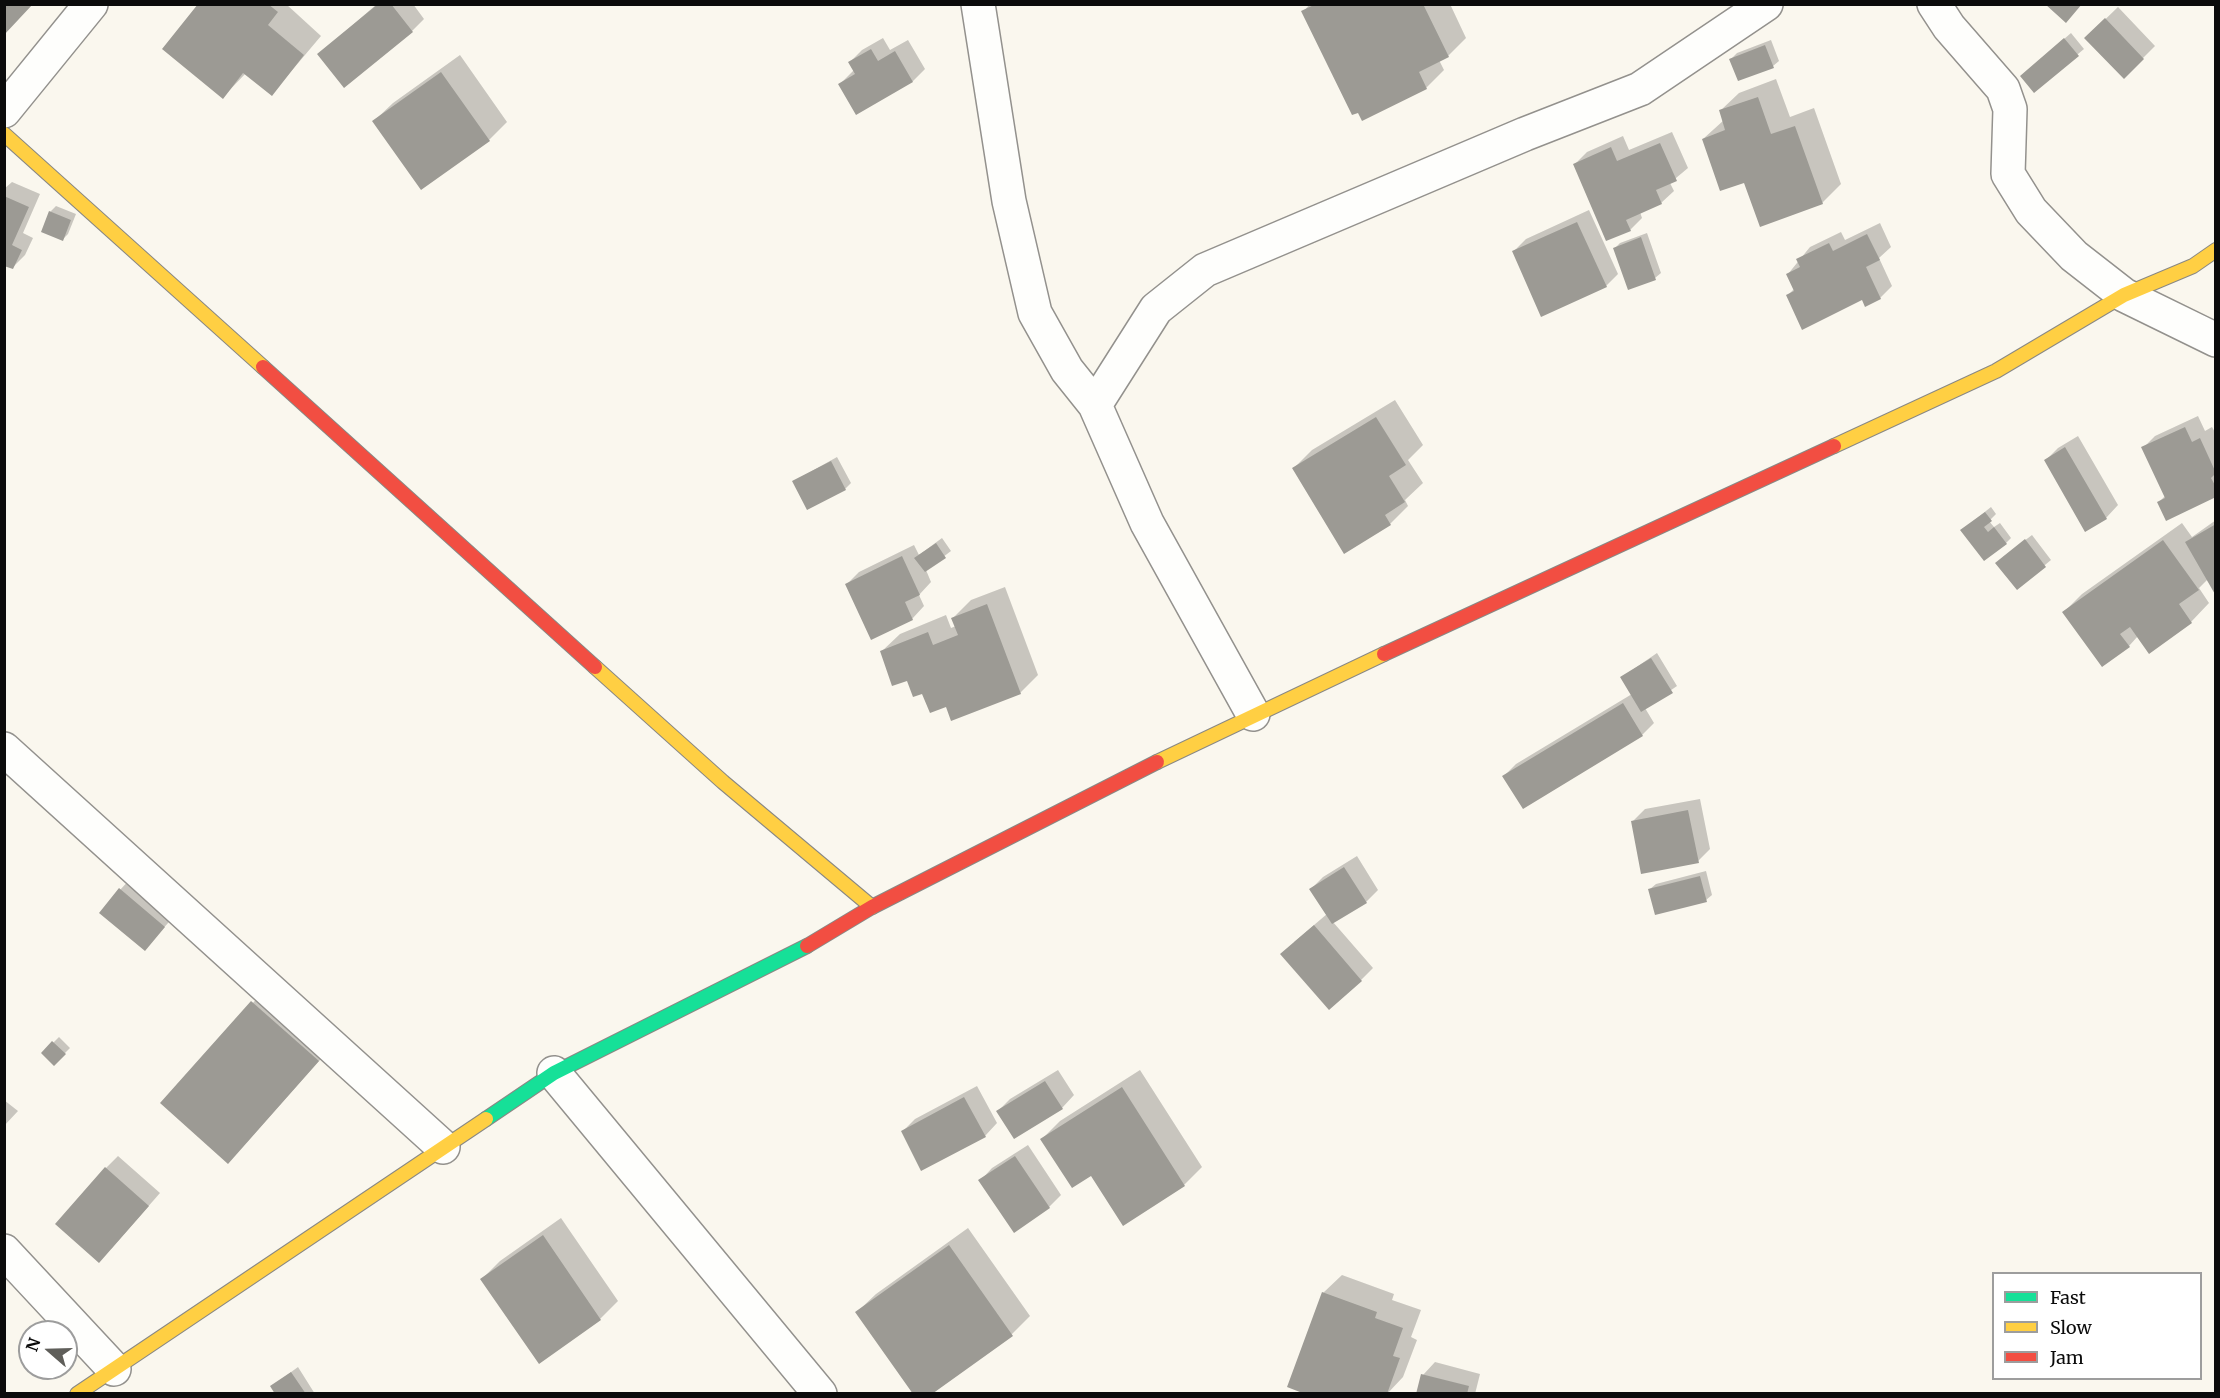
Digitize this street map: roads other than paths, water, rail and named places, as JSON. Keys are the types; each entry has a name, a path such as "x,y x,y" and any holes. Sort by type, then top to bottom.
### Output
{"street":[{"path":"4,111 91,4"},
{"path":"978,4 1009,201 1035,313 1067,370 1095,405 1147,523 1253,714"},
{"path":"1095,405 1156,309 1205,270 1493,147 1640,89 1766,4"},
{"path":"1934,4 1949,27 2003,89 2010,109 2008,174 2031,211 2074,256 2124,296 2216,340"},
{"path":"4,134 723,782 872,907"},
{"path":"78,1394 554,1073 812,944 872,907 1011,834 1253,714 1996,371 2124,296 2193,266 2216,250"},
{"path":"4,749 443,1147"},
{"path":"554,1073 820,1394"},
{"path":"4,1251 114,1369"}]}
